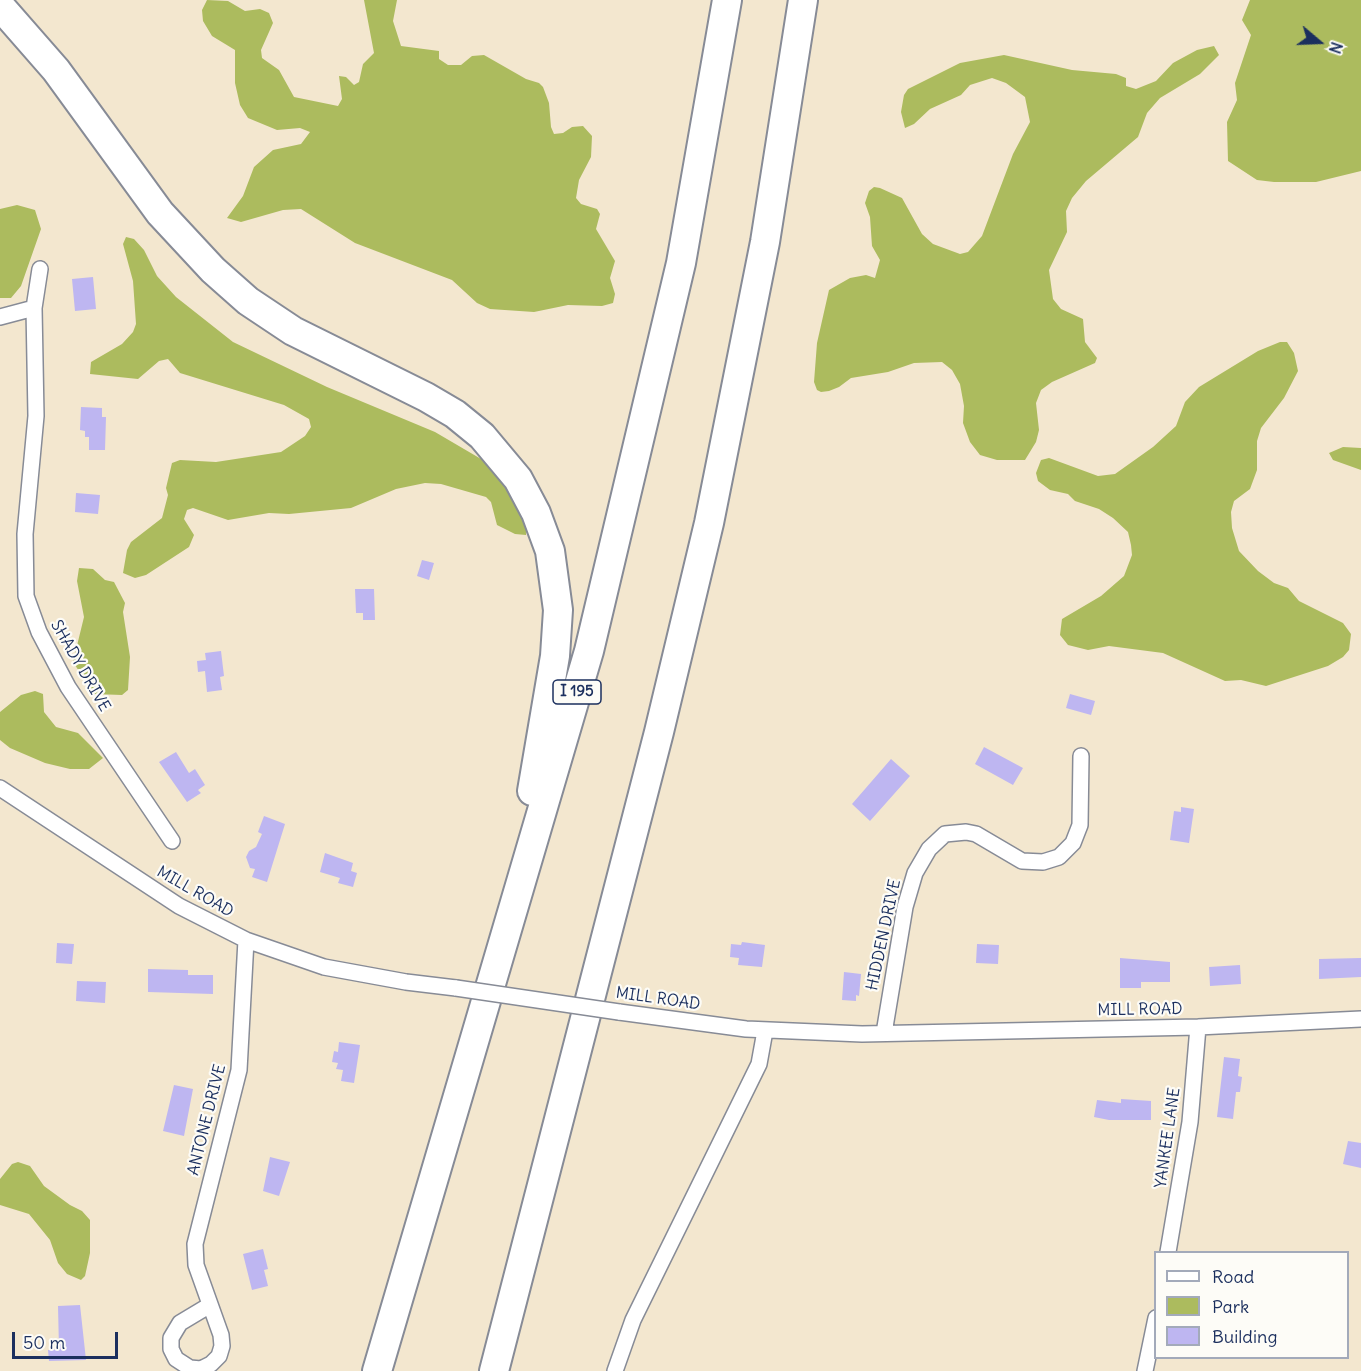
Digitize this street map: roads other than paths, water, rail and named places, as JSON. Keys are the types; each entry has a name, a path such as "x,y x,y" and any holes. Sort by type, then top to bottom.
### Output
{"highway":[{"name":"I 195","path":"377,1371 478,1019 496,975 589,651 629,491 681,263 727,0"},
{"path":"494,1371 659,732 704,546 765,242 803,0"},
{"path":"0,6 56,70 160,213 213,270 248,301 293,331 426,397 469,424 505,462 536,513 555,570 557,632 546,715 496,975"}],"street":[{"name":"SHADY DRIVE","path":"40,269 34,308 36,416 25,534 26,596 39,632 68,687 172,841"},
{"path":"0,317 34,308"},
{"name":"HIDDEN DRIVE","path":"884,1034 905,907 915,873 929,849 945,834 966,832 976,834 1022,861 1043,862 1059,857 1073,843 1080,825 1081,756"},
{"name":"MILL ROAD","path":"0,788 179,906 246,940 324,967 388,979 765,1031 884,1034 1197,1027 1361,1019"},
{"name":"ANTONE DRIVE","path":"210,1305 196,1265 195,1244 239,1070 246,940"},
{"name":"YANKEE LANE","path":"1168,1251 1190,1122 1197,1027"},
{"path":"615,1371 633,1320 759,1064 765,1031"},
{"path":"1145,1371 1154,1323"}]}
